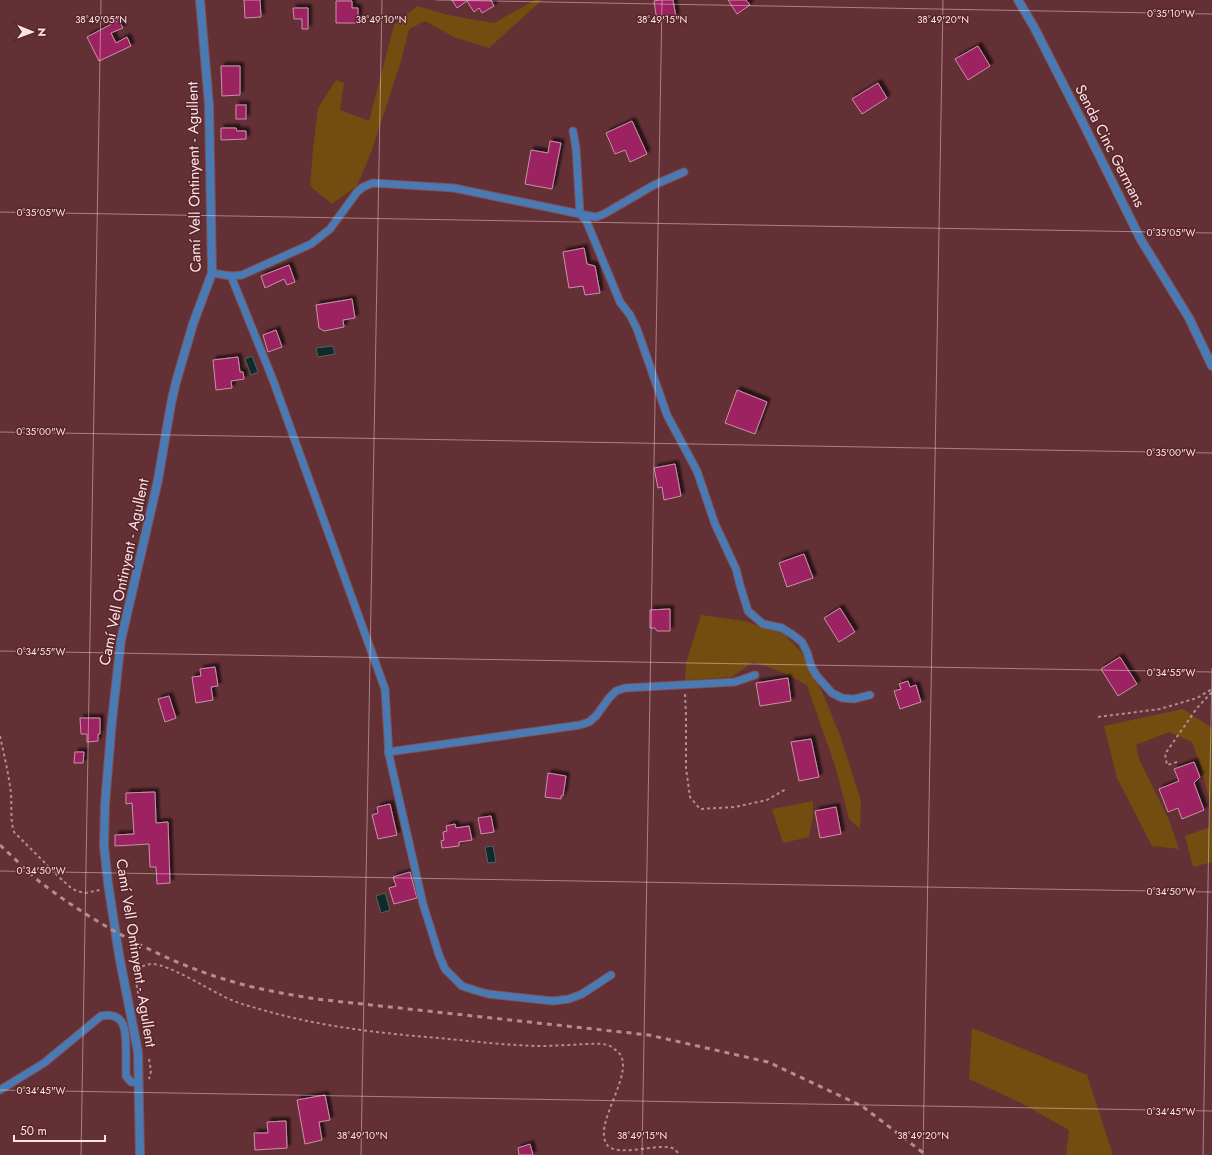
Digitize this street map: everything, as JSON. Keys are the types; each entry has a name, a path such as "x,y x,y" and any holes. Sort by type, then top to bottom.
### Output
{"street":[{"name":"Camí Vell Ontinyent - Agullent","path":"140,1155 138,1052 119,955 108,887 104,840 105,804 121,640 158,480 176,382 193,324 212,273 209,105 200,0"},
{"name":"Senda Cinc Germans","path":"1018,0 1083,123 1141,240 1189,318 1212,366"}],"lane":[{"path":"574,131 580,214 586,220 620,302 638,329 667,415 697,471 715,524 736,569 748,611 763,624 782,628 802,642 808,652 811,666 816,675 832,693 842,698 854,699 870,694"},
{"path":"212,273 231,276 242,275 311,244 330,229 356,192 373,183 454,188 596,217 604,214 654,185 684,172"},
{"path":"231,276 273,380 385,689 388,752 423,904 445,969 452,978 462,986 488,994 553,1001 569,999 582,994 611,975"},
{"path":"388,752 580,725 589,722 596,716 616,691 625,688 735,682 755,675"},
{"path":"0,1090 44,1064 102,1016 108,1015 116,1016 121,1020 124,1026 126,1036 126,1076 131,1082 139,1083"}],"path":[{"path":"674,686 684,693 686,715 686,768 690,797 700,809 735,807 767,800 786,789"},
{"path":"1098,717 1160,709 1197,698 1212,690"},
{"path":"1177,762 1167,765 1165,754 1197,708 1212,690"},
{"path":"0,736 9,782 14,832 60,878 77,891 91,893 108,887"},
{"path":"146,1035 135,977 137,971 142,966 155,964 169,969 223,996 252,1007 275,1014 322,1024 396,1034 537,1046 599,1043 610,1046 619,1052 622,1060 623,1071 606,1122 605,1137 608,1146 614,1150 622,1152 657,1146 672,1148 680,1155"},
{"path":"139,1083 149,1082 151,1071 149,1056"}],"shaded area":[{"path":"535,0 542,0 489,48 454,37 425,21 409,29 401,61 371,153 357,186 332,204 310,186 318,108 336,80 344,83 340,110 369,121 394,25 417,6 448,15 494,23"},
{"path":"701,615 744,621 784,634 804,655 823,694 841,738 861,801 860,829 849,819 836,769 807,685 780,671 753,662 732,677 685,680 686,663"},
{"path":"1183,709 1212,728 1212,862 1193,867 1185,836 1210,827 1210,803 1201,767 1192,742 1169,732 1136,745 1139,759 1169,820 1179,849 1152,846 1117,778 1104,726"},
{"path":"813,801 813,817 809,837 783,843 772,809"},
{"path":"972,1028 1087,1075 1113,1155 1066,1155 1069,1130 1021,1103 969,1079"}],"water":[{"path":"333,346 335,354 318,357 316,348"},
{"path":"252,356 258,372 251,375 245,359"},
{"path":"493,846 496,862 488,863 485,847"},
{"path":"385,893 390,910 381,913 376,896"}],"building":[{"path":"244,0 260,0 261,17 245,18"},
{"path":"452,0 491,0 494,6 482,13 479,8 474,12 467,1 457,8"},
{"path":"673,0 676,17 657,21 654,1"},
{"path":"728,0 746,0 750,5 737,14"},
{"path":"336,1 352,1 352,8 358,8 358,23 336,23"},
{"path":"293,8 308,8 308,29 302,29 302,19 294,19"},
{"path":"119,20 123,28 111,33 116,43 127,37 131,46 99,61 87,37"},
{"path":"978,46 990,66 968,80 955,59"},
{"path":"221,66 240,66 240,95 222,96"},
{"path":"878,83 887,98 862,114 852,99"},
{"path":"236,105 246,105 246,119 236,119"},
{"path":"632,121 647,154 630,162 625,150 615,154 606,133"},
{"path":"221,128 236,128 237,131 246,131 246,139 221,140"},
{"path":"550,141 561,143 552,189 525,184 531,150 548,153"},
{"path":"584,248 587,264 595,266 600,293 585,295 583,286 569,288 563,252"},
{"path":"289,265 295,282 287,285 284,279 265,288 261,276"},
{"path":"352,299 355,318 343,320 344,327 324,331 319,328 316,305"},
{"path":"276,330 282,347 268,352 263,335"},
{"path":"238,357 240,372 243,372 244,379 231,381 232,388 216,390 213,360"},
{"path":"737,390 767,402 755,434 725,423"},
{"path":"675,464 681,496 664,500 662,487 658,488 654,468"},
{"path":"804,554 813,578 787,587 779,563"},
{"path":"840,608 855,632 839,642 824,618"},
{"path":"670,609 670,631 657,631 655,628 650,628 650,610"},
{"path":"1120,657 1137,684 1118,696 1101,669"},
{"path":"215,667 218,686 211,687 213,700 196,703 192,677 201,676 200,669"},
{"path":"788,678 791,701 760,706 756,683"},
{"path":"908,681 910,687 916,685 921,702 900,709 894,691 901,689 899,684"},
{"path":"169,696 176,718 165,722 158,699"},
{"path":"80,718 100,718 100,734 98,734 98,741 87,742 87,734 81,734"},
{"path":"811,739 819,777 799,781 791,742"},
{"path":"75,752 84,752 83,763 74,763"},
{"path":"1194,762 1200,777 1194,783 1204,810 1182,819 1178,808 1168,812 1159,789 1179,781 1174,769"},
{"path":"548,773 566,776 563,796 561,796 561,799 545,797"},
{"path":"155,792 156,823 168,822 170,883 157,884 156,867 150,867 149,844 115,846 115,835 134,834 132,803 126,804 126,793"},
{"path":"390,804 397,835 378,839 372,815 378,813 377,807"},
{"path":"836,807 841,834 820,838 815,811"},
{"path":"491,816 494,832 481,834 478,818"},
{"path":"455,824 456,828 469,826 472,840 459,842 459,846 442,848 441,841 444,840 443,832 447,831 446,826"},
{"path":"410,872 417,898 394,904 389,888 396,886 393,877"},
{"path":"325,1095 330,1120 319,1122 322,1140 305,1144 297,1100"},
{"path":"286,1121 287,1148 255,1150 254,1133 268,1133 267,1122"},
{"path":"530,1144 533,1155 519,1155 518,1148"}],"railway":[{"path":"0,845 40,882 83,912 129,939 203,972 249,986 316,999 649,1035 768,1062 862,1106 926,1155"}]}
